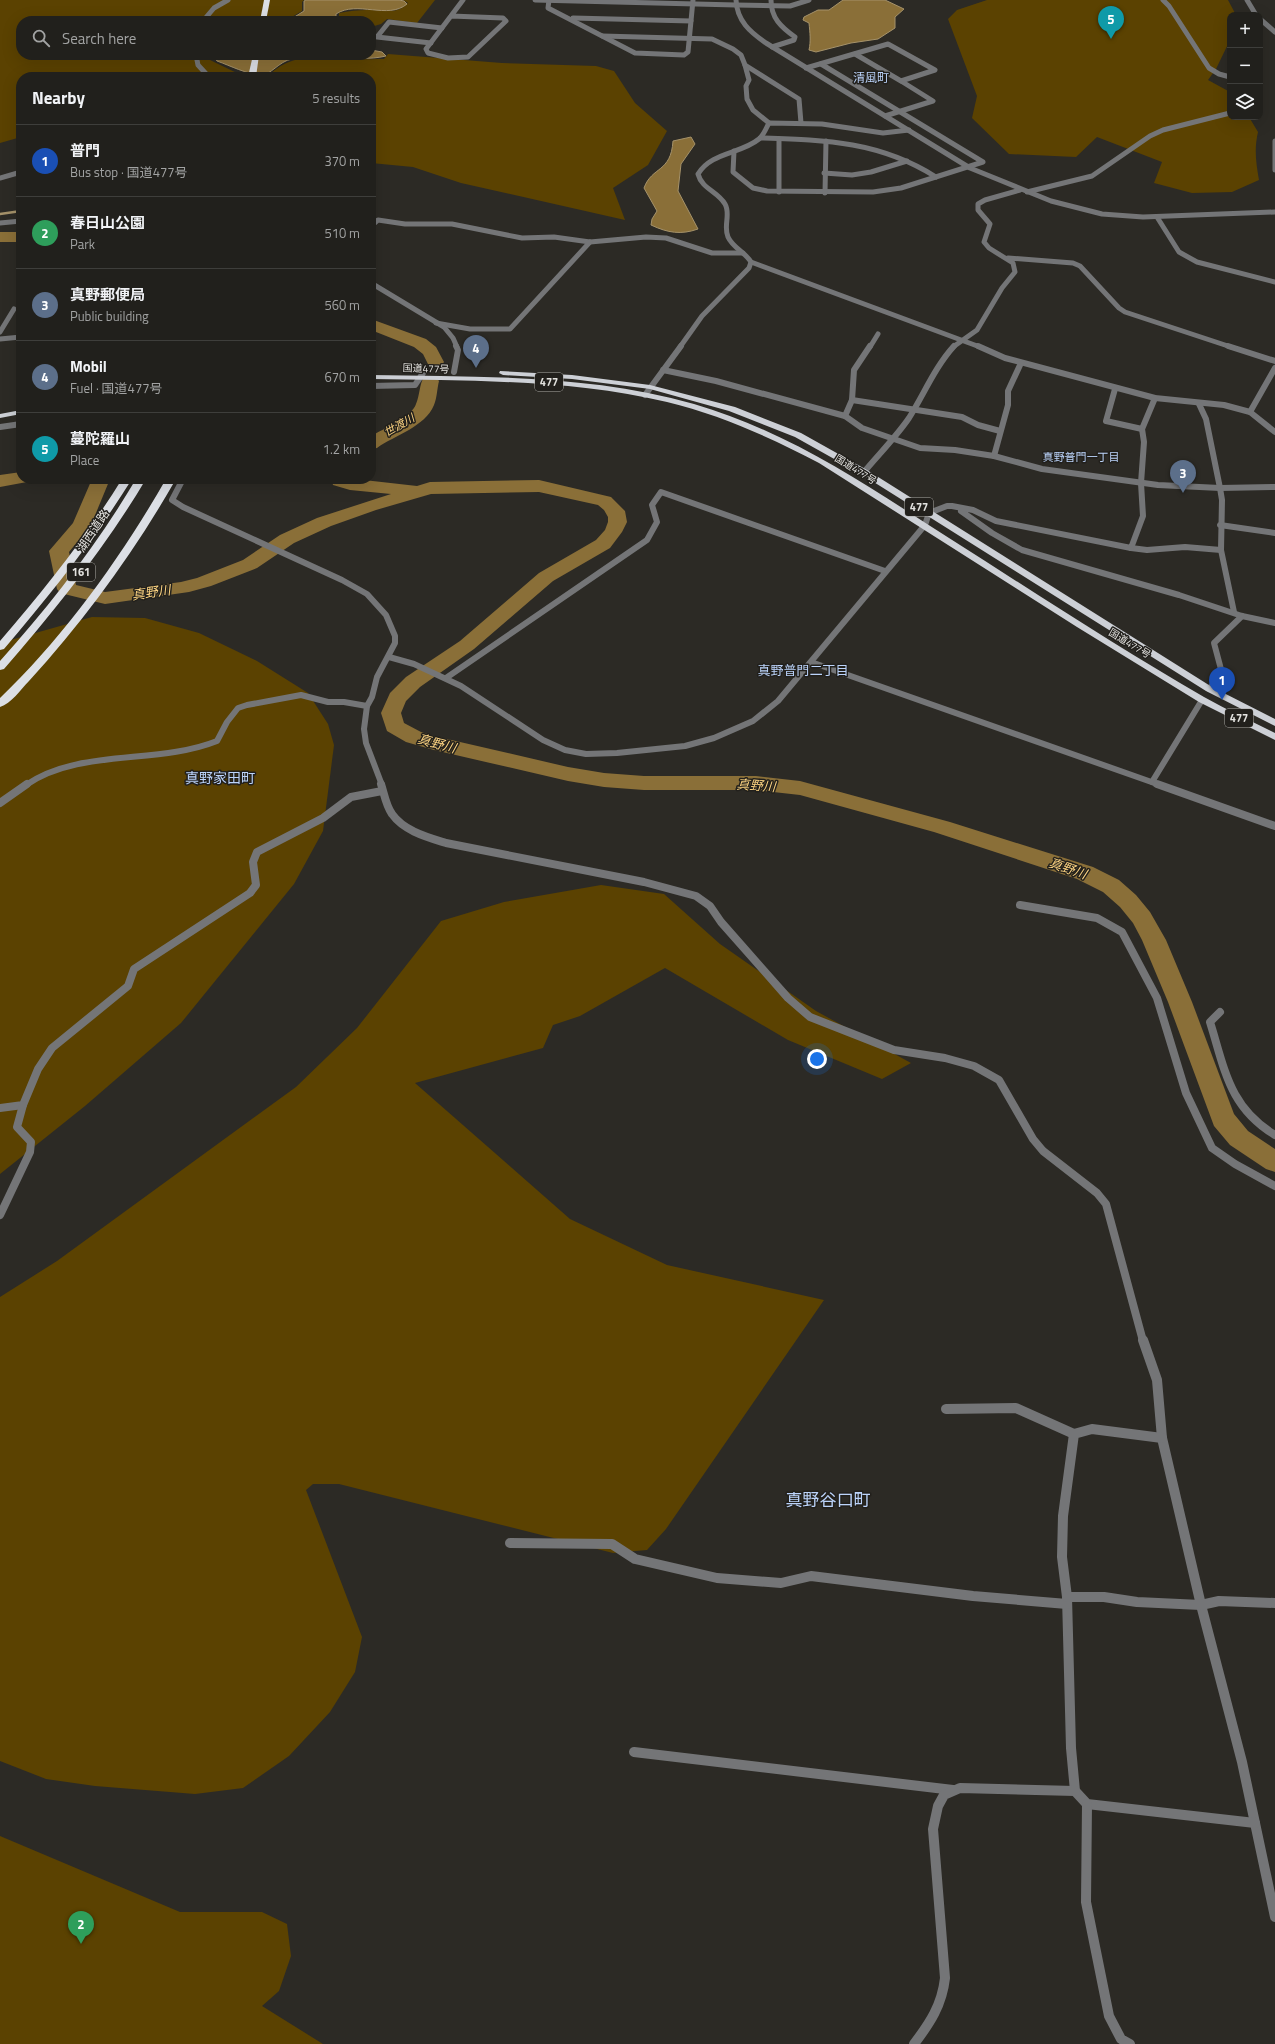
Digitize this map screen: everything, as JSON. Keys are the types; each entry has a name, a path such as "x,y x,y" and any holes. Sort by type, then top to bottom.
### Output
{"highway":[{"path":"264,16 267,0"},
{"path":"253,72 255,60"},
{"name":"国道477号","path":"421,376 454,372 555,375 707,402 763,420 810,442 864,472 1209,689 1275,724"},
{"name":"国道477号","path":"376,377 421,376 560,383 648,391 784,440 852,479 1080,625 1202,700 1275,737"},
{"path":"0,416 16,413"},
{"path":"0,647 60,578 107,511 124,484"},
{"name":"湖西道路","path":"0,667 75,579 120,514 138,484"},
{"path":"0,704 32,674 108,579 133,542 168,484"}],"street":[{"path":"207,16 214,8 228,0"},
{"path":"451,16 503,18 506,21 468,57 456,58 428,53 426,50 430,43 463,0"},
{"path":"535,0 736,2 770,3 790,6 809,0"},
{"path":"549,0 548,8 570,18 635,54 684,55 688,52 693,2"},
{"path":"1163,0 1169,6 1209,68 1219,74 1227,76"},
{"path":"1247,0 1254,12"},
{"path":"736,2 740,18 749,32 970,168 1020,190 1101,214 1157,217 1275,212"},
{"path":"770,3 774,21 795,37 794,40 772,47"},
{"path":"570,18 691,21"},
{"path":"430,43 376,37 389,22 442,28"},
{"path":"1263,22 1275,32"},
{"path":"602,36 712,39 733,49 741,55 749,80 745,88 745,95 757,116 769,123 838,125 888,134 901,133 909,130"},
{"path":"806,68 888,44 935,70 901,80"},
{"path":"855,54 933,100 885,116"},
{"path":"196,60 198,66 204,72"},
{"path":"734,151 733,172 753,188 779,192 873,192 901,188 970,168 983,162 821,64"},
{"path":"745,65 799,99 801,123"},
{"path":"1027,192 1092,176 1100,172 1150,136 1163,130 1227,114"},
{"path":"769,123 760,138 751,144 715,158 698,171 700,182 723,200 728,214 725,224 725,231 731,243 750,258 751,262 1021,363 1056,371 1115,389 1155,398 1199,404 1224,405 1250,412 1275,432"},
{"path":"760,138 826,141 866,147 907,161 925,169 936,178"},
{"path":"779,139 779,192"},
{"path":"825,193 824,173 826,141"},
{"path":"1275,141 1275,170"},
{"path":"824,173 852,175 871,172 907,161"},
{"path":"0,178 16,173"},
{"path":"864,472 895,438 914,411 939,364 954,346 977,330 999,293 1015,272 1014,263 1008,258 989,248 984,242 990,224 978,210 978,204 985,200 1020,190"},
{"path":"1157,217 1179,252 1197,262 1275,282"},
{"path":"378,220 406,224 452,224 522,238 554,237 590,242 646,237 666,238 712,253 743,253"},
{"path":"0,223 16,221"},
{"path":"436,323 470,329 510,329 590,242"},
{"path":"1008,258 1073,263 1080,266 1119,308 1125,312 1275,361"},
{"path":"648,391 702,316 749,268 751,262"},
{"path":"376,286 444,328 454,338 458,350 454,372"},
{"path":"0,332 14,309"},
{"path":"845,416 852,400 854,370 878,334"},
{"path":"0,339 16,337"},
{"path":"994,456 1008,405 1008,391 1021,363"},
{"path":"1250,412 1275,368"},
{"path":"663,370 716,381 845,416 862,428 895,438 920,448 955,450 994,456 1042,469 1141,483 1220,488 1275,487"},
{"path":"376,386 415,386 421,376"},
{"path":"1115,389 1106,421 1142,429"},
{"path":"1131,548 1143,516 1141,483 1144,442 1142,429 1155,398"},
{"path":"852,400 914,411 962,417 978,425 1000,431"},
{"path":"1199,404 1206,419 1220,488 1222,500 1220,525 1221,550 1234,612"},
{"path":"0,427 16,425"},
{"path":"180,484 172,500 183,507 261,544 342,580 367,594 386,615 392,625 395,643 377,678 372,697 367,706 364,729 366,743 378,774 382,791 391,813 403,825 424,836 446,843 644,882 696,896 710,906 721,922 788,998 810,1017 894,1050 945,1058 974,1066 999,1080 1033,1139 1043,1151 1097,1193 1106,1204 1141,1334 1157,1380 1162,1438 1232,1722 1275,1917"},
{"path":"444,677 647,540 657,522 652,505 661,492 885,571"},
{"path":"389,657 414,664 444,677 461,686 543,740 565,750 586,754 617,753 685,746 714,738 753,721 778,702 885,571 925,526 929,513 948,506 973,510 996,521 1131,548 1147,550 1185,547 1221,550"},
{"path":"957,508 974,518 992,533 1022,550 1234,612 1242,616 1275,624"},
{"path":"1220,525 1275,533"},
{"path":"1209,689 1222,673 1214,643 1242,616"},
{"path":"811,662 1275,826"},
{"path":"0,803 36,778 72,766 207,745 220,738 227,722 238,708 248,704 301,695 328,702 344,702 367,706"},
{"path":"1152,782 1202,700"},
{"path":"0,1216 30,1152 31,1142 16,1127 23,1105 38,1069 52,1048 128,986 134,969 250,893 256,885 253,862 257,852 322,818 351,797 382,791"},
{"path":"1020,905 1098,918 1122,932 1157,998 1186,1093 1212,1148 1235,1164 1275,1186"},
{"path":"1220,1012 1210,1022 1231,1085 1243,1109 1261,1126 1275,1135"},
{"path":"0,1108 23,1105"},
{"path":"946,1409 1016,1408 1074,1434 1092,1429 1162,1438"},
{"path":"1074,1434 1064,1519 1063,1577 1067,1600 1071,1748 1075,1791 1088,1804 1255,1823"},
{"path":"510,1543 612,1544 635,1559 658,1562 717,1578 781,1583 811,1576 973,1596 1067,1600 1104,1597 1137,1602 1202,1605 1219,1601 1275,1603"},
{"path":"634,1752 954,1790"},
{"path":"914,2044 935,2017 944,1993 945,1978 933,1829 938,1806 944,1795 960,1788 1075,1791"},
{"path":"1088,1804 1086,1902 1109,2016 1121,2039 1130,2044"}],"shaded area":[{"path":"0,0 304,0 302,2 302,11 294,16 16,16 16,60 210,60 235,72 16,72 16,138 0,143"},
{"path":"399,0 404,1 407,4 399,8 382,11 363,9 344,10 336,14 336,16 296,16 304,11 304,1"},
{"path":"403,0 435,0 417,23 387,19 381,24 376,26 376,16 339,16 339,13 360,10 394,11 408,3"},
{"path":"843,0 885,0 904,9 895,17 895,28 878,39 851,43 816,52 809,50 809,23 803,20 804,17 818,10 829,10"},
{"path":"987,0 1228,0 1234,12 1227,12 1227,46 1216,69 1208,80 1227,90 1227,120 1251,120 1258,132 1256,156 1259,180 1232,192 1192,193 1154,183 1162,162 1097,137 1076,157 1009,154 972,118 977,96 948,19 957,10"},
{"path":"376,51 382,52 386,56 376,57"},
{"path":"388,54 502,63 596,66 614,71 635,103 667,131 648,165 613,188 625,220 461,183 413,167 376,163 376,72 273,72 287,63 296,60 384,59"},
{"path":"216,60 287,60 269,72 246,72"},
{"path":"691,137 695,144 681,164 678,191 698,229 686,232 663,230 651,225 652,219 657,211 644,188 647,181 669,159 673,141"},
{"path":"92,617 145,618 199,633 257,661 308,693 328,724 334,745 323,831 294,884 181,1023 85,1106 0,1174 0,643"},
{"path":"601,885 664,894 720,944 816,1011 911,1063 882,1079 788,1040 665,968 580,1016 553,1025 543,1048 415,1083 570,1219 667,1265 824,1300 666,1529 647,1550 613,1553 339,1484 313,1484 306,1490 362,1637 355,1672 330,1712 289,1756 243,1788 195,1794 95,1786 46,1779 0,1761 0,1297 57,1261 296,1087 357,1028 441,921 504,902"},
{"path":"0,1836 180,1912 262,1912 287,1924 291,1956 279,1991 262,2006 323,2044 0,2044"}],"waterway":[{"path":"0,214 16,212"},
{"name":"世渡川","path":"0,237 16,237"},
{"name":"世渡川","path":"376,326 420,343 430,351 435,362"},
{"name":"世渡川","path":"376,441 414,418 423,409 426,402 430,381"},
{"name":"真野川","path":"0,481 16,479"},
{"name":"真野川","path":"99,484 82,525 59,551 67,589 105,598 182,588 204,582 250,564 287,539 324,522 369,506 430,488 539,486 604,501 611,506 618,517 616,527 609,538 603,544 546,577 467,645 413,682 397,698 391,713 394,726 413,737 434,743 496,756 568,774 604,780 644,783 734,782 800,788 885,810 1085,873 1111,886 1128,901 1142,918 1154,940 1180,1002 1223,1119 1239,1138 1275,1162"},
{"name":"世渡川","path":"350,484 411,490"}],"place":[{"name":"蔓陀羅山","path":"1111,39"},
{"name":"Mobil","path":"476,368"},
{"name":"真野郵便局","path":"1183,493"},
{"name":"普門","path":"1222,700"},
{"name":"春日山公園","path":"81,1944"}],"district":[{"name":"清風町","path":"871,78"},
{"name":"真野普門一丁目","path":"1081,457"},
{"name":"真野普門二丁目","path":"803,670"},
{"name":"真野家田町","path":"220,778"},
{"name":"真野谷口町","path":"828,1500"}]}
